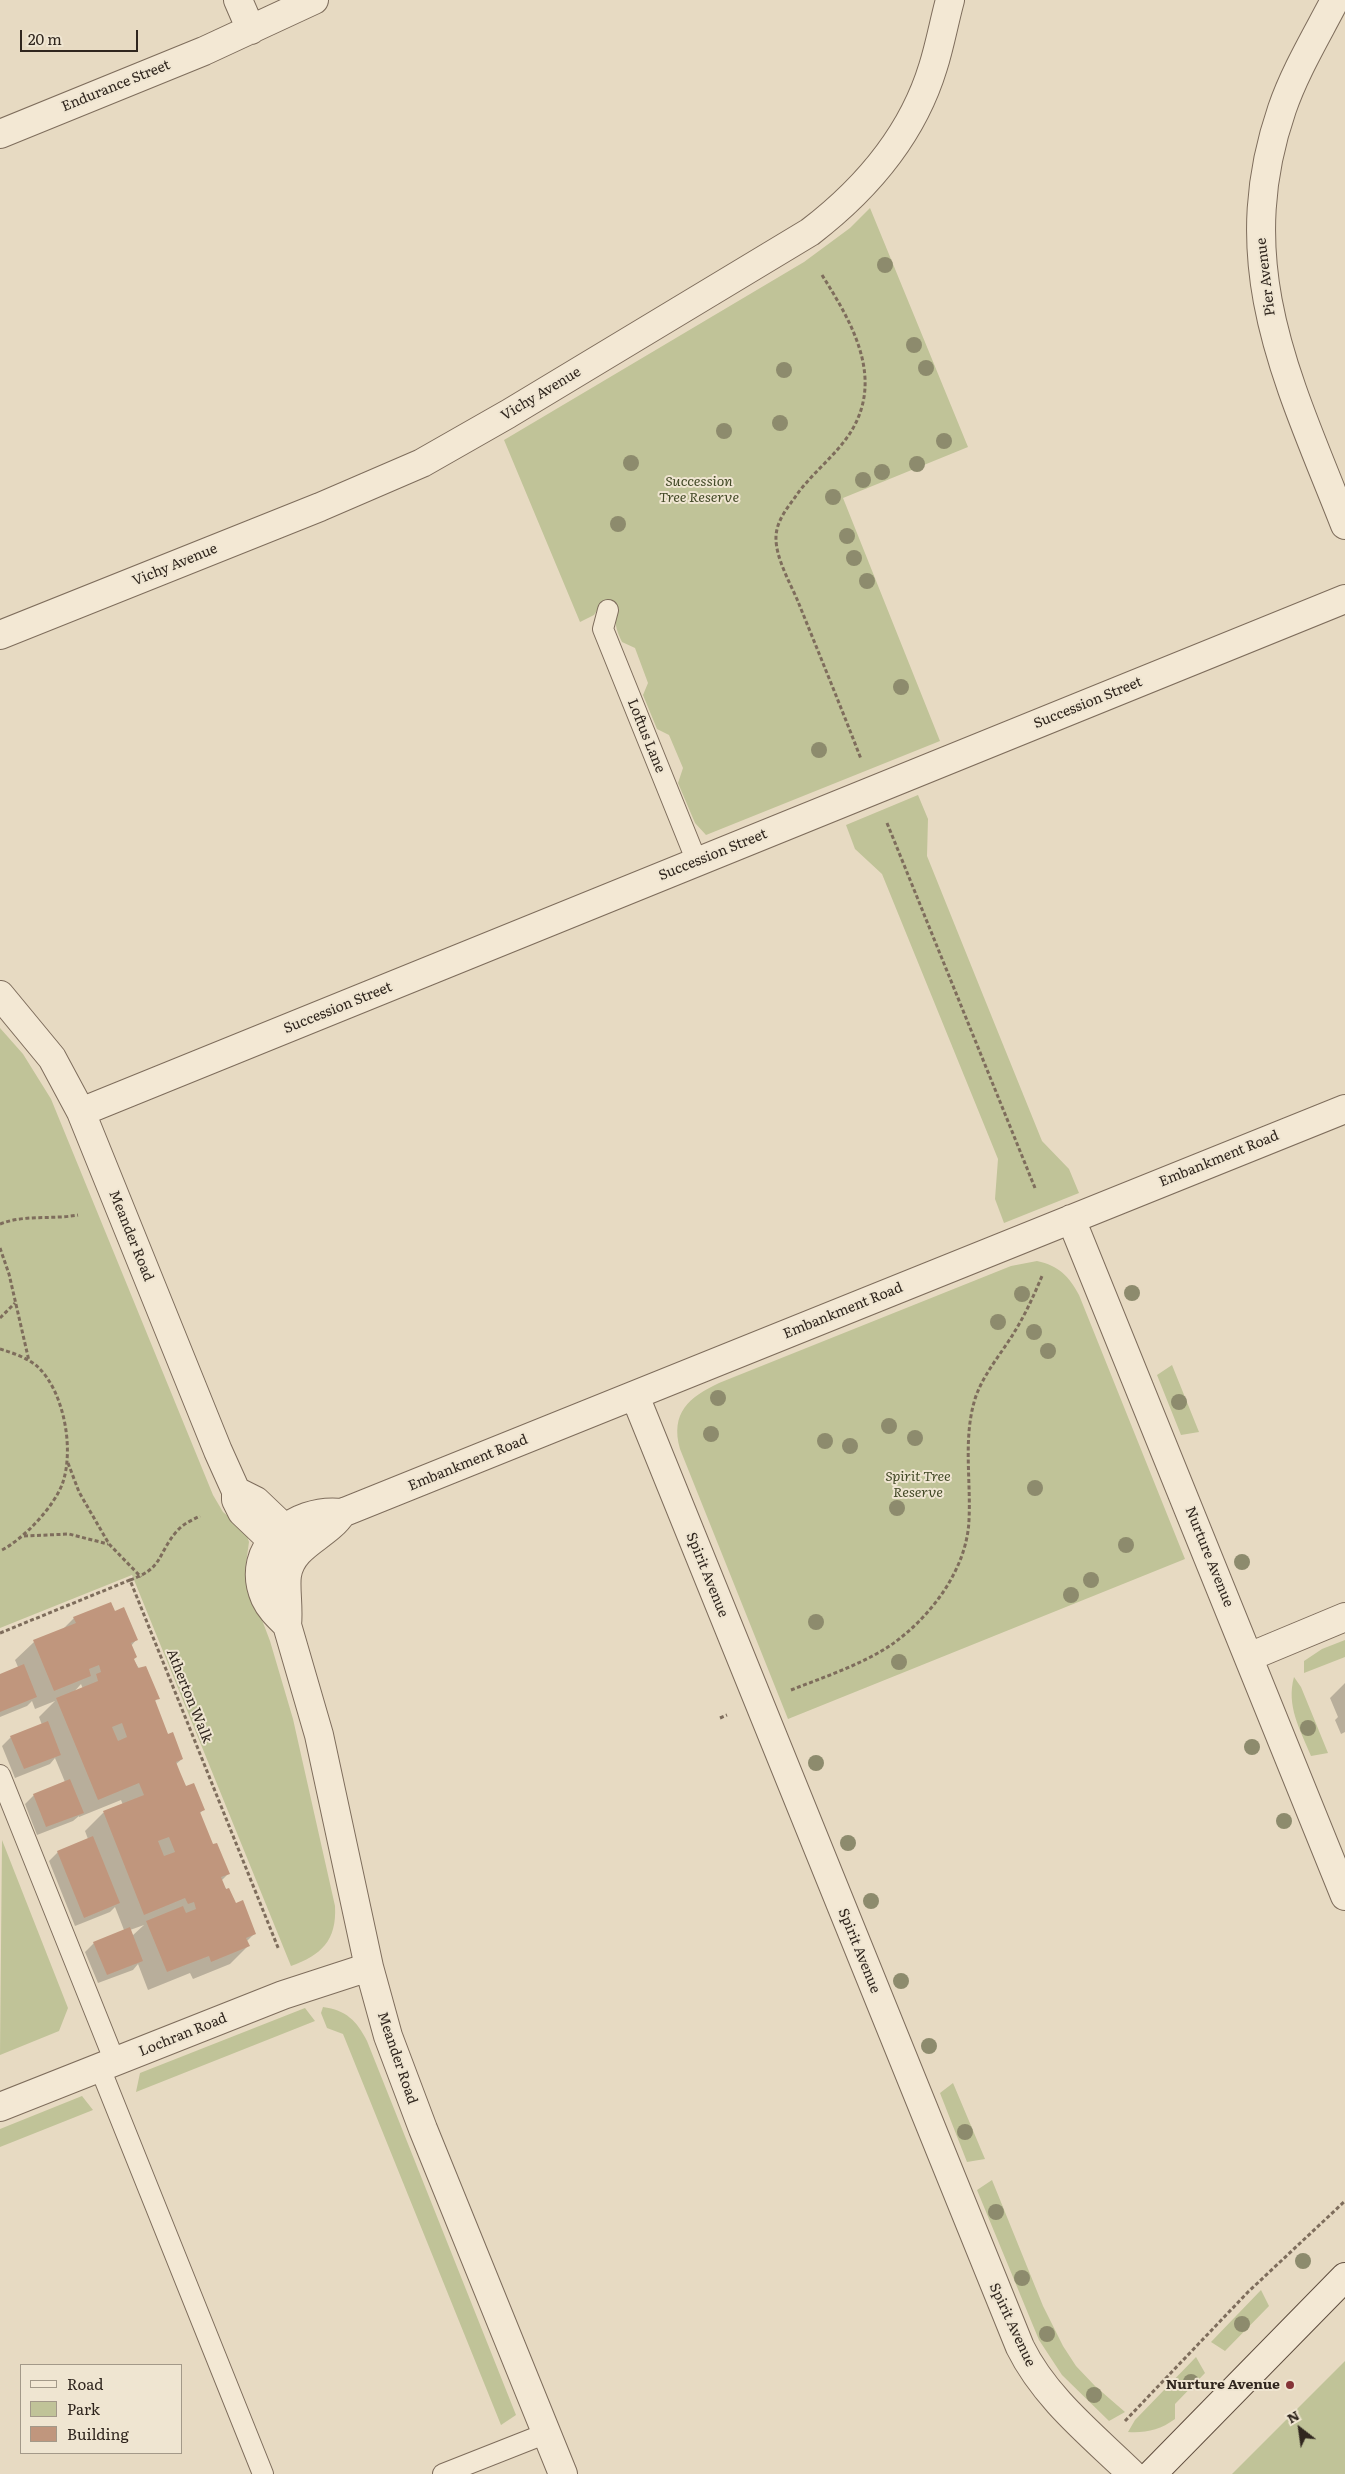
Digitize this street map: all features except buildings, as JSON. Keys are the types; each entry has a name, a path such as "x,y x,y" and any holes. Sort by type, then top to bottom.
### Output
{"street":[{"path":"238,0 251,30"},
{"name":"Endurance Street","path":"0,134 251,30 314,0"},
{"name":"Vichy Avenue","path":"0,635 320,507 422,463 508,414 810,232 841,209 887,158 906,130 923,96 933,67 950,0"},
{"name":"Pier Avenue","path":"1335,0 1282,107 1265,172 1260,253 1264,292 1274,336 1292,390 1345,525"},
{"name":"Succession Street","path":"81,1112 1345,599"},
{"name":"Meander Road","path":"0,995 52,1058 81,1112 218,1451 236,1490 236,1500 242,1512 288,1544"},
{"name":"Embankment Road","path":"288,1544 335,1525 342,1513 1345,1109"},
{"name":"Nurture Avenue","path":"1071,1219 1345,1896"},
{"name":"Spirit Avenue","path":"635,1396 1020,2347 1028,2363 1054,2397 1132,2474"},
{"name":"Meander Road","path":"288,1544 266,1549 260,1564 260,1579 265,1598 287,1625 308,1689 369,1967 402,2077 563,2474"},
{"path":"1249,1657 1345,1617"},
{"name":"Lochran Road","path":"0,2107 283,1995 369,1967"},
{"path":"1152,2474 1345,2277"}],"lane":[{"name":"Loftus Lane","path":"608,610 602,629 697,862"},
{"path":"0,1775 107,2065 262,2474"},
{"path":"443,2474 547,2433"}],"path":[{"path":"822,275 849,320 862,354 866,386 865,401 860,415 845,441 805,484 783,513 776,537 785,570 1035,1188"},
{"path":"0,1224 32,1216 62,1218 78,1215"},
{"path":"0,1248 9,1274 29,1361"},
{"path":"720,1718 848,1667 890,1645 918,1621 952,1578 960,1564 968,1537 969,1436 975,1400 987,1375 1028,1308 1042,1276"},
{"path":"0,1318 15,1303"},
{"path":"0,1349 29,1361 44,1374 53,1387 65,1428 68,1447 63,1483 55,1498 23,1536 0,1552"},
{"path":"67,1462 79,1492 109,1544 141,1577"},
{"path":"0,1633 141,1577 156,1566 178,1530 200,1516"},
{"path":"23,1536 69,1534 109,1544"},
{"name":"Atherton Walk","path":"130,1580 279,1950"},
{"path":"1102,2445 1248,2292 1345,2201"}],"green space":[{"name":"Succession Tree Reserve","path":"870,208 968,447 843,498 940,741 706,835 695,823 678,783 683,768 669,735 657,729 643,695 648,683 635,648 622,642 618,633 616,621 619,608 603,601 594,615 580,622 504,440 804,262 850,228"},
{"path":"918,795 928,819 927,856 1042,1141 1069,1169 1079,1193 1004,1223 995,1199 998,1159 882,874 855,849 846,825"},
{"path":"0,1028 23,1054 51,1099 213,1495 223,1512 240,1526 249,1542 245,1571 270,1641 293,1719 335,1906 333,1929 325,1945 311,1957 291,1966 132,1575 0,1628"},
{"name":"Spirit Tree Reserve","path":"1037,1261 1045,1263 1063,1273 1079,1295 1185,1559 788,1719 680,1449 678,1425 684,1408 699,1394 719,1383 1011,1266"},
{"path":"1172,1365 1199,1432 1181,1435 1157,1375"},
{"path":"1345,1640 1345,1657 1304,1673 1304,1661 1322,1649"},
{"path":"1294,1677 1301,1687 1328,1753 1311,1756 1293,1708 1292,1688"},
{"path":"2,1840 68,2008 59,2031 0,2055"},
{"path":"323,2007 338,2011 350,2018 355,2022 367,2041 516,2415 501,2425 343,2034 327,2028 321,2013"},
{"path":"305,2008 315,2021 136,2092 140,2073"},
{"path":"953,2083 985,2159 967,2162 940,2093"},
{"path":"82,2096 93,2110 0,2147 0,2129"},
{"path":"992,2180 1043,2306 1063,2346 1076,2366 1095,2386 1125,2412 1109,2421 1062,2375 1039,2340 977,2190"},
{"path":"1261,2290 1269,2306 1225,2351 1211,2342"},
{"path":"1196,2357 1205,2373 1175,2404 1175,2419 1153,2430 1128,2432 1135,2420"},
{"path":"1345,2361 1345,2474 1232,2474"}],"place":[{"name":"Nurture Avenue","path":"1290,2385"}]}
